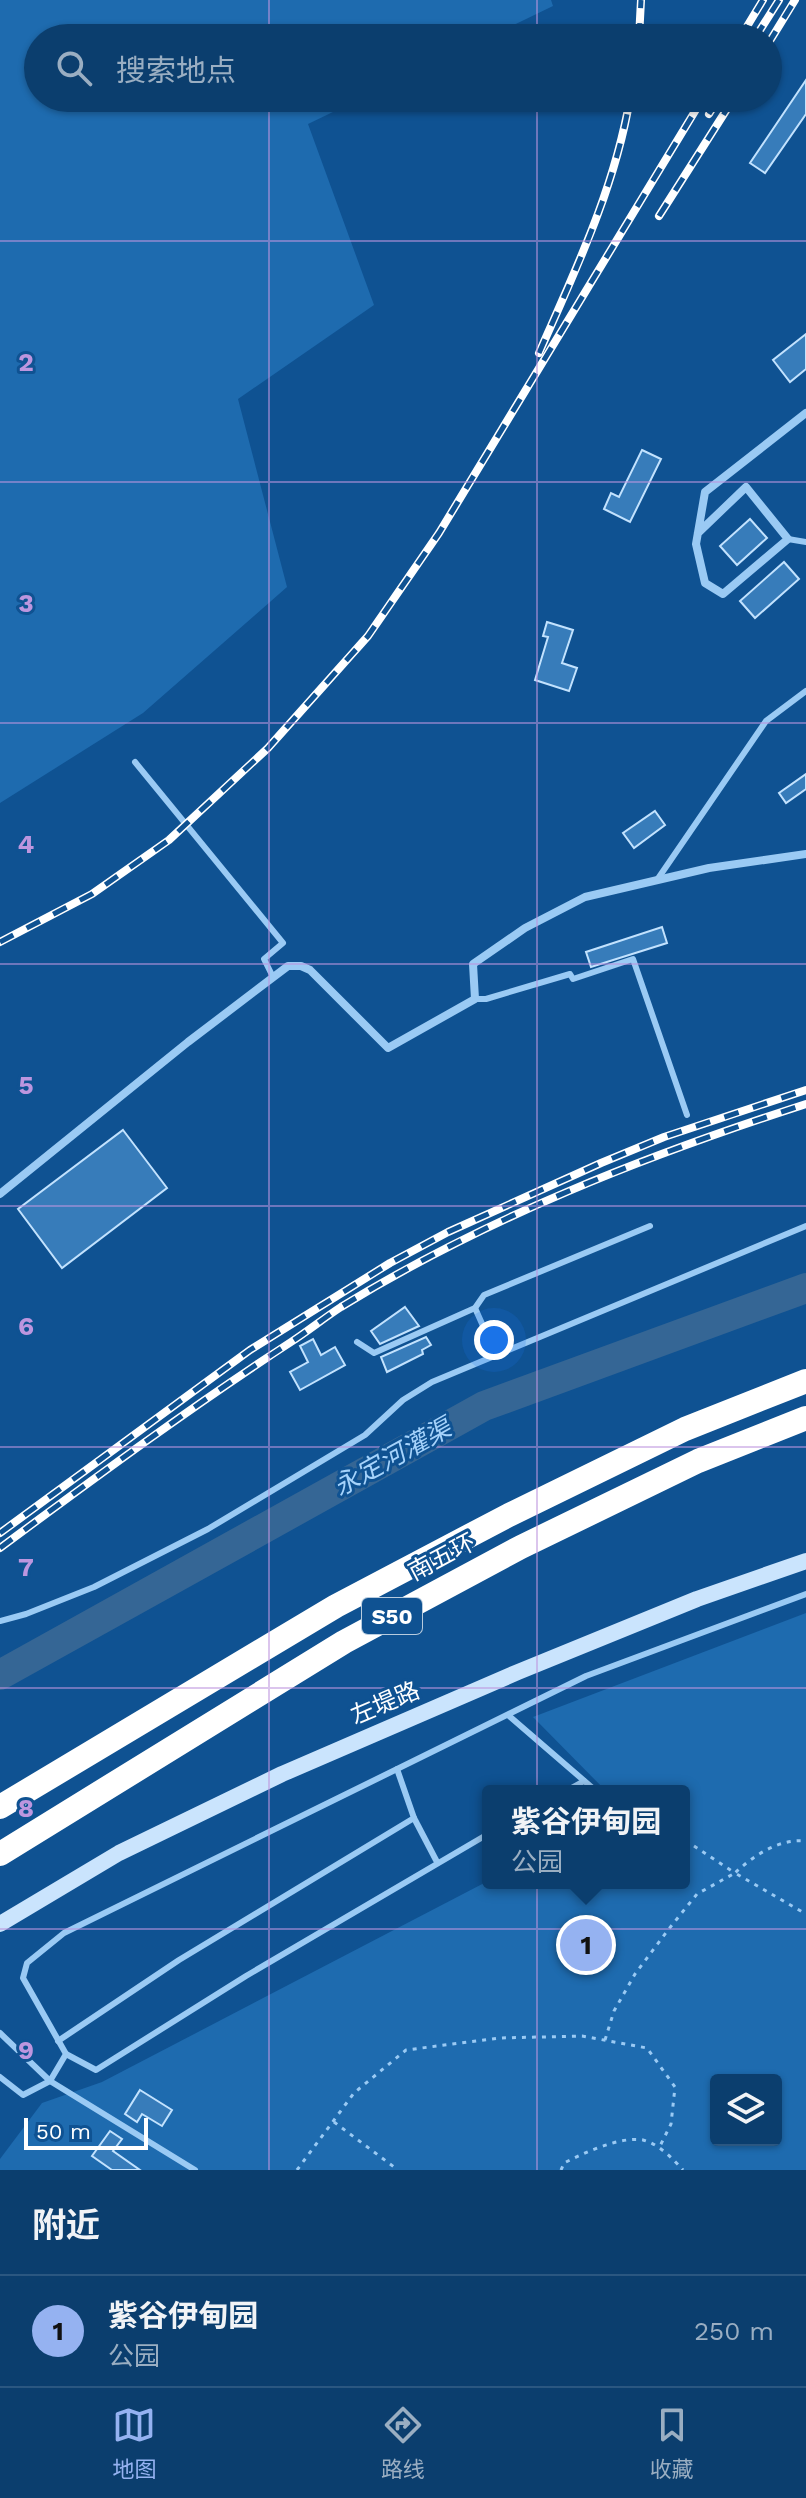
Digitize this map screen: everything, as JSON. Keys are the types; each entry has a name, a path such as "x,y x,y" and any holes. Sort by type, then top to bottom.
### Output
{"highway":[{"name":"南五环","path":"0,1807 349,1599 509,1515 685,1429 806,1381"},
{"name":"南五环","path":"0,1854 344,1642 521,1547 684,1468 806,1418"}],"main road":[{"name":"左堤路","path":"0,1924 119,1853 282,1774 669,1610 806,1561"}],"street":[{"path":"698,533 746,487 788,539 723,594 705,583 696,544 705,492 806,413"},
{"path":"0,1194 188,1042 288,966 310,970 388,1048 475,999 473,964 525,928 585,897 709,868 806,854"}],"lane":[{"path":"788,539 806,542"},
{"path":"657,880 766,721 806,691"},
{"path":"135,762 283,943 264,959 273,977"},
{"path":"475,999 486,999 570,974 573,979 633,959 687,1115"},
{"path":"357,1342 374,1353 475,1308 484,1295 650,1226"},
{"path":"0,1621 94,1587 208,1529 365,1435 432,1382 806,1226"},
{"path":"475,1308 496,1355"},
{"path":"482,1837 246,1976 96,2070 66,2054 23,1978 27,1963 64,1933 586,1676 806,1594"},
{"path":"508,1715 589,1785"},
{"path":"397,1769 414,1818 437,1862"},
{"path":"577,1785 584,1781"},
{"path":"58,2041 179,1960 414,1818"},
{"path":"0,2033 50,2081 195,2170"},
{"path":"0,2077 23,2095 50,2081 66,2054"}],"path":[{"path":"605,2040 614,2011 635,1974 697,1894 735,1873 753,1856 793,1840 806,1841"},
{"path":"694,1846 806,1914"},
{"path":"297,2170 354,2093 406,2050 500,2038 582,2036 647,2048 675,2087 671,2124 659,2148"},
{"path":"334,2122 398,2170"},
{"path":"561,2170 564,2163 600,2146 642,2140 659,2148 683,2170"}],"shaded area":[{"path":"0,0 551,0 553,6 516,24 24,24 24,112 333,112 308,124 374,305 238,399 287,587 143,713 0,803"},
{"path":"806,1613 806,2170 0,2170 0,2159 42,2103 102,2082 482,1884 482,1889 690,1889 690,1785 600,1785 533,1717"}],"building":[{"path":"806,80 806,114 765,173 750,163"},
{"path":"806,334 806,369 790,382 773,360"},
{"path":"642,450 661,459 630,522 604,509 611,493 619,497"},
{"path":"750,519 767,538 737,565 720,546"},
{"path":"784,562 799,579 755,618 740,601"},
{"path":"547,622 573,630 562,663 577,668 569,691 535,680 548,637 543,636"},
{"path":"806,774 806,789 786,803 779,793"},
{"path":"655,811 665,825 634,848 623,833"},
{"path":"662,927 667,943 591,967 586,952"},
{"path":"123,1130 167,1188 62,1268 18,1209"},
{"path":"405,1307 419,1326 380,1344 371,1331"},
{"path":"426,1337 431,1345 422,1350 423,1354 387,1372 381,1357"},
{"path":"313,1339 321,1355 335,1347 345,1365 300,1390 290,1372 308,1362 300,1346"},
{"path":"140,2090 172,2110 162,2126 142,2114 137,2122 125,2114"},
{"path":"110,2131 122,2139 113,2151 140,2170 112,2170 92,2156"}],"waterway":[{"name":"永定河灌渠","path":"0,1675 484,1406 806,1288"}],"railway":[{"path":"640,24 641,0"},
{"path":"748,24 763,0"},
{"path":"764,24 779,0"},
{"path":"780,24 795,0"},
{"path":"539,353 604,197 627,112"},
{"path":"0,942 92,894 169,840 268,748 368,636 439,533 695,112"},
{"path":"659,216 725,112"},
{"path":"0,1533 250,1350 390,1263 448,1232 601,1163 664,1137 806,1090"},
{"path":"0,1548 217,1392 341,1307 396,1275 509,1217 568,1192 686,1145 806,1104"}],"place":[{"name":"紫谷伊甸园","path":"586,1945"}]}
